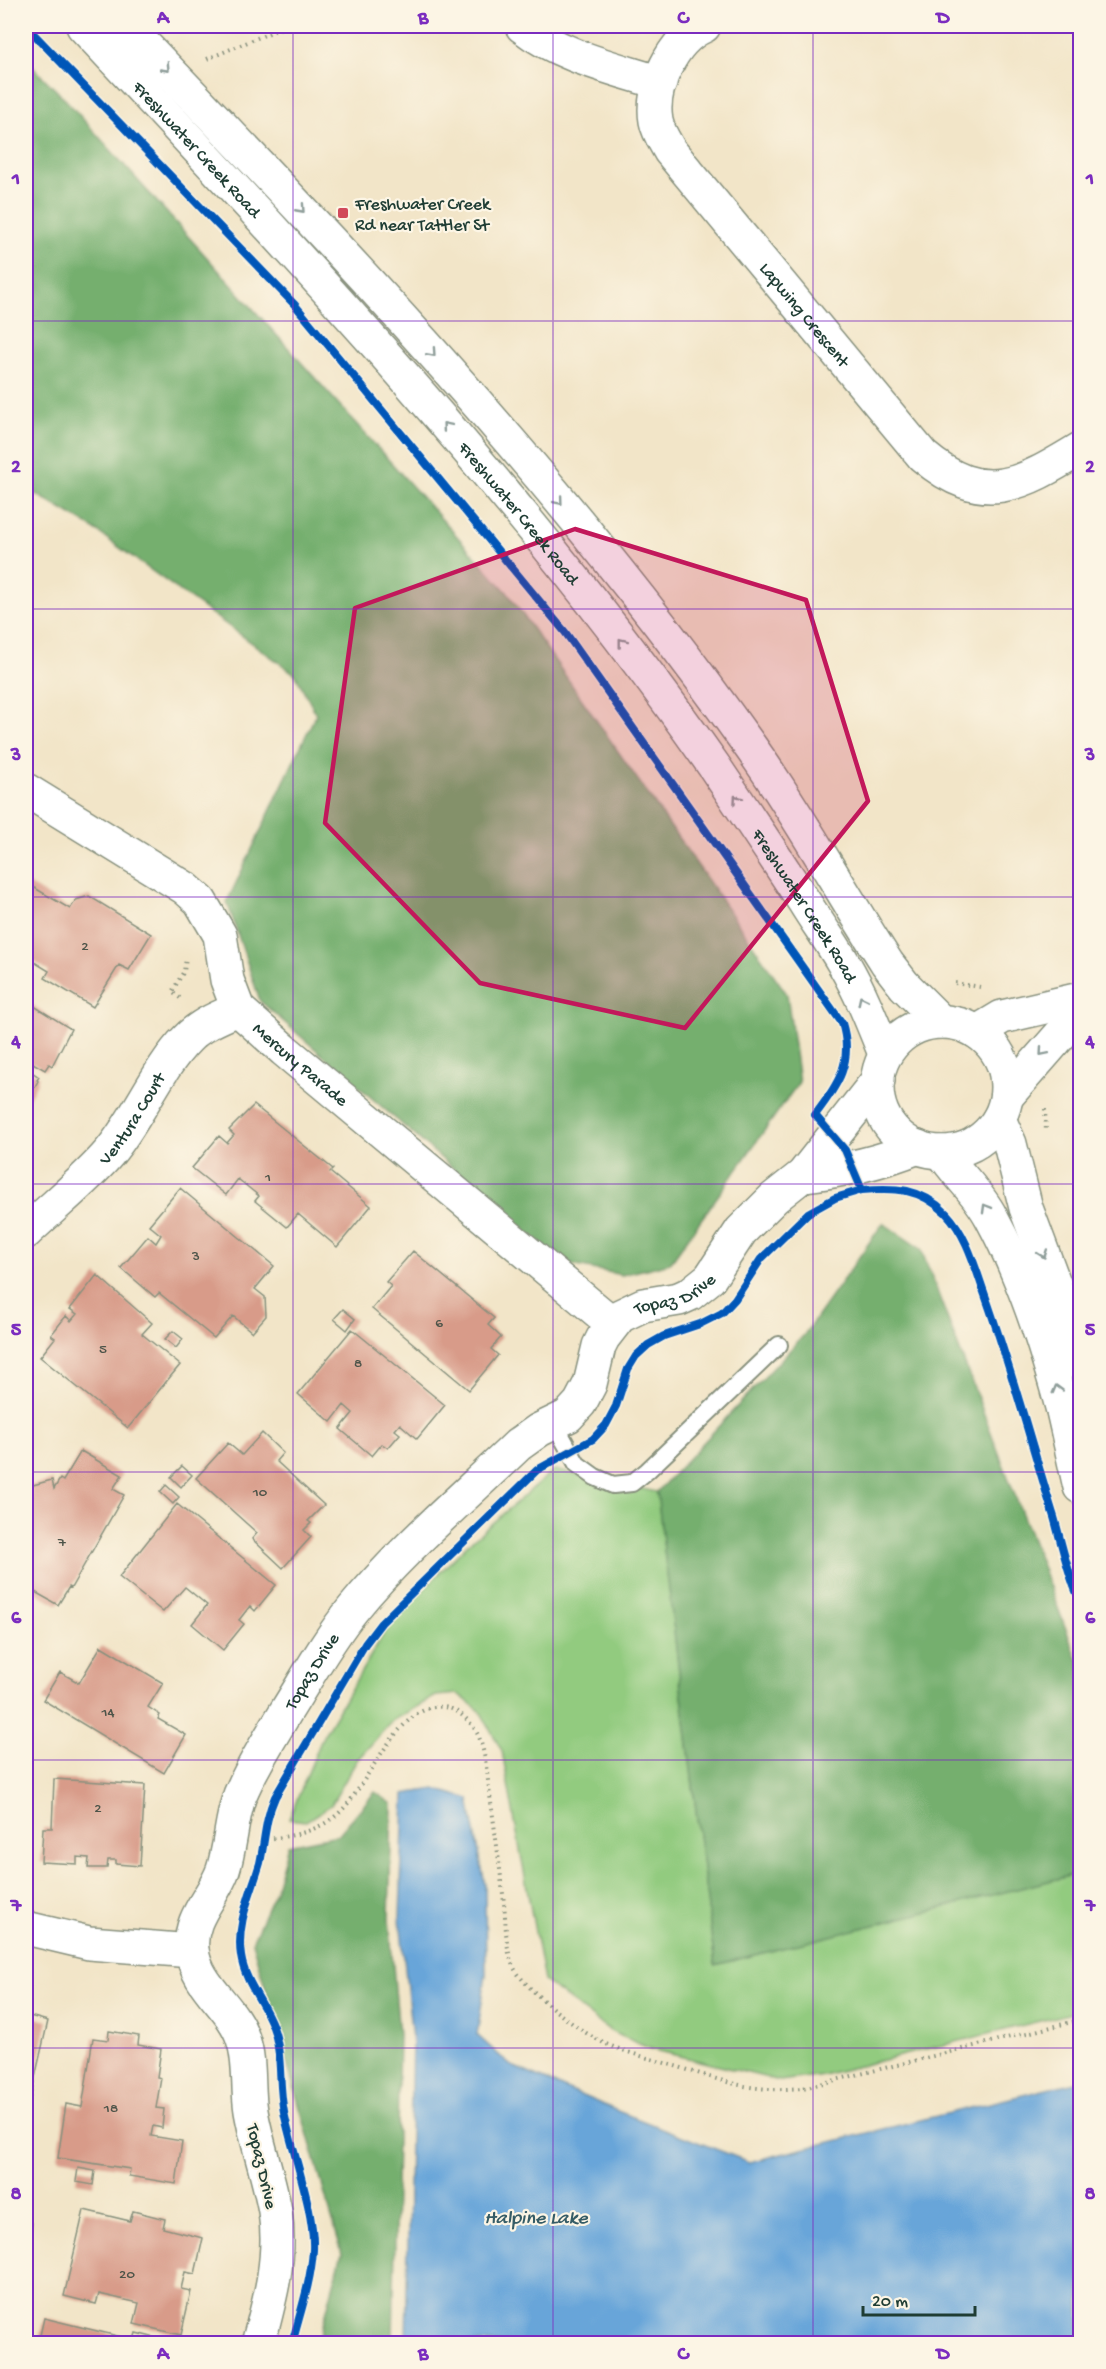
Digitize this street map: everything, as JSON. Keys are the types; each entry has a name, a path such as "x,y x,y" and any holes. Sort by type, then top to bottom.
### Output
{"street":[{"name":"Freshwater Creek Road","path":"83,26 258,213 428,404 562,564 666,698 751,820 845,965 866,1006 882,1067"},
{"name":"Freshwater Creek Road","path":"126,26 279,185 428,348 579,524 666,632 748,743 798,816 887,963 904,985 941,1022"},
{"path":"522,26 533,35 587,59 660,83"},
{"name":"Lapwing Crescent","path":"704,26 697,29 677,48 665,67 660,83 656,121 670,151 923,456 939,470 957,478 974,485 995,487 1013,484 1031,477 1080,448"},
{"name":"Mercury Parade","path":"26,790 185,888 201,901 220,935 227,980 238,1009 612,1324"},
{"path":"977,1032 1002,1017 1080,999"},
{"name":"Ventura Court","path":"26,1232 108,1154 129,1127 174,1055 188,1038 206,1023 238,1009"},
{"path":"803,1175 833,1172 930,1149 959,1150 975,1143 989,1133 1003,1108 1080,1009"},
{"path":"1080,1364 1060,1299 1026,1208 1003,1108 1007,1077 1001,1060 991,1044 977,1032 960,1024 941,1022 919,1026 900,1037 882,1067 879,1101 886,1120 900,1136 930,1149 951,1167 980,1198 992,1218 1021,1282 1048,1359 1080,1487"},
{"name":"Topaz Drive","path":"258,2343 274,2281 278,2250 275,2212 251,2111 248,2058 243,2037 234,2020 208,1989 192,1951 194,1927 200,1910 219,1879 224,1866 234,1815 250,1771 328,1642 372,1587 518,1445 539,1430 568,1416 590,1384 599,1346 612,1324 628,1311 643,1305 679,1299 701,1287 718,1267 741,1231 774,1198 803,1175 882,1067"},
{"path":"26,1928 89,1943 192,1951"}],"lane":[{"path":"554,1423 577,1464 594,1477 613,1485 632,1483 779,1345"}],"path":[{"path":"206,60 286,26"},
{"path":"1046,1101 1044,1115 1047,1135"},
{"path":"262,1850 264,1835 302,1834 320,1827 343,1810 383,1749 398,1731 416,1716 431,1708 441,1706 453,1709 471,1723 479,1736 500,1862 507,1940 513,1965 535,1994 604,2043 735,2084 758,2088 803,2088 1080,2020"}],"highlighted area":[{"path":"575,529 806,600 868,801 685,1028 480,983 325,823 355,608"}],"green space":[{"path":"26,60 64,98 507,592 787,994 799,1082 670,1263 622,1275 562,1263 260,1001 227,902 316,714 295,674 88,525 26,488"},
{"path":"883,1223 921,1249 1080,1663 1080,1873 715,1965 657,1492 804,1335"},
{"path":"554,1470 657,1492 715,1965 1080,1873 1080,2011 823,2075 780,2081 651,2049 612,2032 544,1981 502,1751 480,1711 458,1694 436,1696 393,1720 357,1760 331,1805 306,1821 289,1819 323,1736 390,1623 469,1543"},
{"path":"375,1792 392,1804 389,1919 399,2035 393,2343 318,2343 342,2253 252,1942 276,1888 288,1845 338,1835"}],"water":[{"name":"Halpine Lake","path":"435,1789 469,1799 485,1885 486,1975 477,2035 510,2065 620,2112 749,2162 1080,2081 1080,2343 406,2343 412,2039 400,1918 404,1794"}],"building":[{"path":"28,884 70,909 76,900 89,896 151,934 129,970 119,965 93,1007 45,978 49,971 26,957 26,888"},
{"path":"26,1001 71,1029 52,1066 49,1064 45,1070 33,1063 29,1070 39,1077 26,1103"},
{"path":"254,1105 333,1169 330,1172 371,1206 337,1247 298,1214 287,1227 255,1201 259,1196 238,1179 226,1195 192,1168 219,1136 227,1143 234,1135 229,1130"},
{"path":"180,1188 274,1266 255,1289 265,1297 266,1316 252,1332 233,1316 214,1338 159,1293 155,1297 121,1268 148,1236 156,1243 161,1235 149,1225"},
{"path":"413,1251 494,1318 488,1325 501,1337 491,1349 498,1355 469,1390 372,1309 391,1286 386,1282"},
{"path":"97,1275 152,1323 142,1334 180,1365 128,1428 40,1357 55,1338 51,1335 66,1316 71,1321 77,1314 70,1309"},
{"path":"343,1309 355,1319 347,1330 334,1319"},
{"path":"352,1329 445,1405 417,1439 400,1424 395,1430 400,1434 388,1448 382,1444 372,1456 340,1429 353,1413 344,1405 331,1422 298,1394"},
{"path":"173,1331 183,1339 176,1348 165,1339"},
{"path":"262,1433 283,1453 276,1461 324,1505 308,1521 311,1523 304,1530 311,1537 283,1568 252,1539 257,1533 196,1478 228,1443 242,1455"},
{"path":"81,1451 122,1475 113,1489 124,1495 71,1588 69,1587 58,1605 26,1587 26,1491 32,1495 29,1486 52,1480 54,1489 60,1479 63,1481"},
{"path":"182,1466 192,1475 181,1487 171,1477"},
{"path":"166,1485 179,1497 173,1504 160,1492"},
{"path":"177,1504 276,1585 255,1611 250,1606 239,1620 244,1624 223,1650 192,1624 207,1605 185,1587 163,1612 119,1577"},
{"path":"101,1646 163,1683 148,1707 160,1715 158,1719 186,1735 164,1773 43,1700 60,1672 79,1683"},
{"path":"54,1779 145,1785 140,1866 116,1864 116,1860 108,1860 107,1868 88,1868 89,1858 77,1857 77,1864 41,1862 43,1828 52,1828"},
{"path":"26,2015 48,2021 28,2108 26,2108"},
{"path":"109,2031 139,2036 138,2045 161,2049 157,2077 161,2078 156,2108 164,2109 162,2128 153,2126 151,2136 182,2141 176,2184 129,2176 130,2169 58,2158 66,2104 82,2107 93,2038 108,2040"},
{"path":"78,2168 95,2171 93,2185 76,2182"},
{"path":"84,2210 130,2221 133,2211 165,2219 163,2228 203,2238 195,2274 185,2272 181,2289 191,2291 181,2335 134,2324 139,2303 99,2294 96,2304 64,2296"},
{"path":"26,2221 32,2223 26,2247"},
{"path":"44,2318 134,2340 136,2333 179,2344 38,2344"}],"cycle path":[{"path":"26,26 295,305 565,632 842,1023 846,1050 842,1072 831,1093 815,1115 845,1150 862,1190 896,1189 927,1198 946,1213 960,1231 974,1263 1004,1350 1069,1571 1080,1600"},
{"path":"292,2344 310,2274 313,2235 307,2200 284,2112 276,2037 269,2018 246,1975 240,1944 242,1920 260,1863 267,1821 275,1797 365,1644 381,1623 537,1470 593,1439 606,1425 616,1406 628,1369 636,1356 648,1345 664,1336 700,1324 722,1313 735,1299 761,1259 808,1213 835,1198 862,1190"}],"place":[{"name":"Freshwater Creek Rd near Tattler St","path":"343,213"}]}
